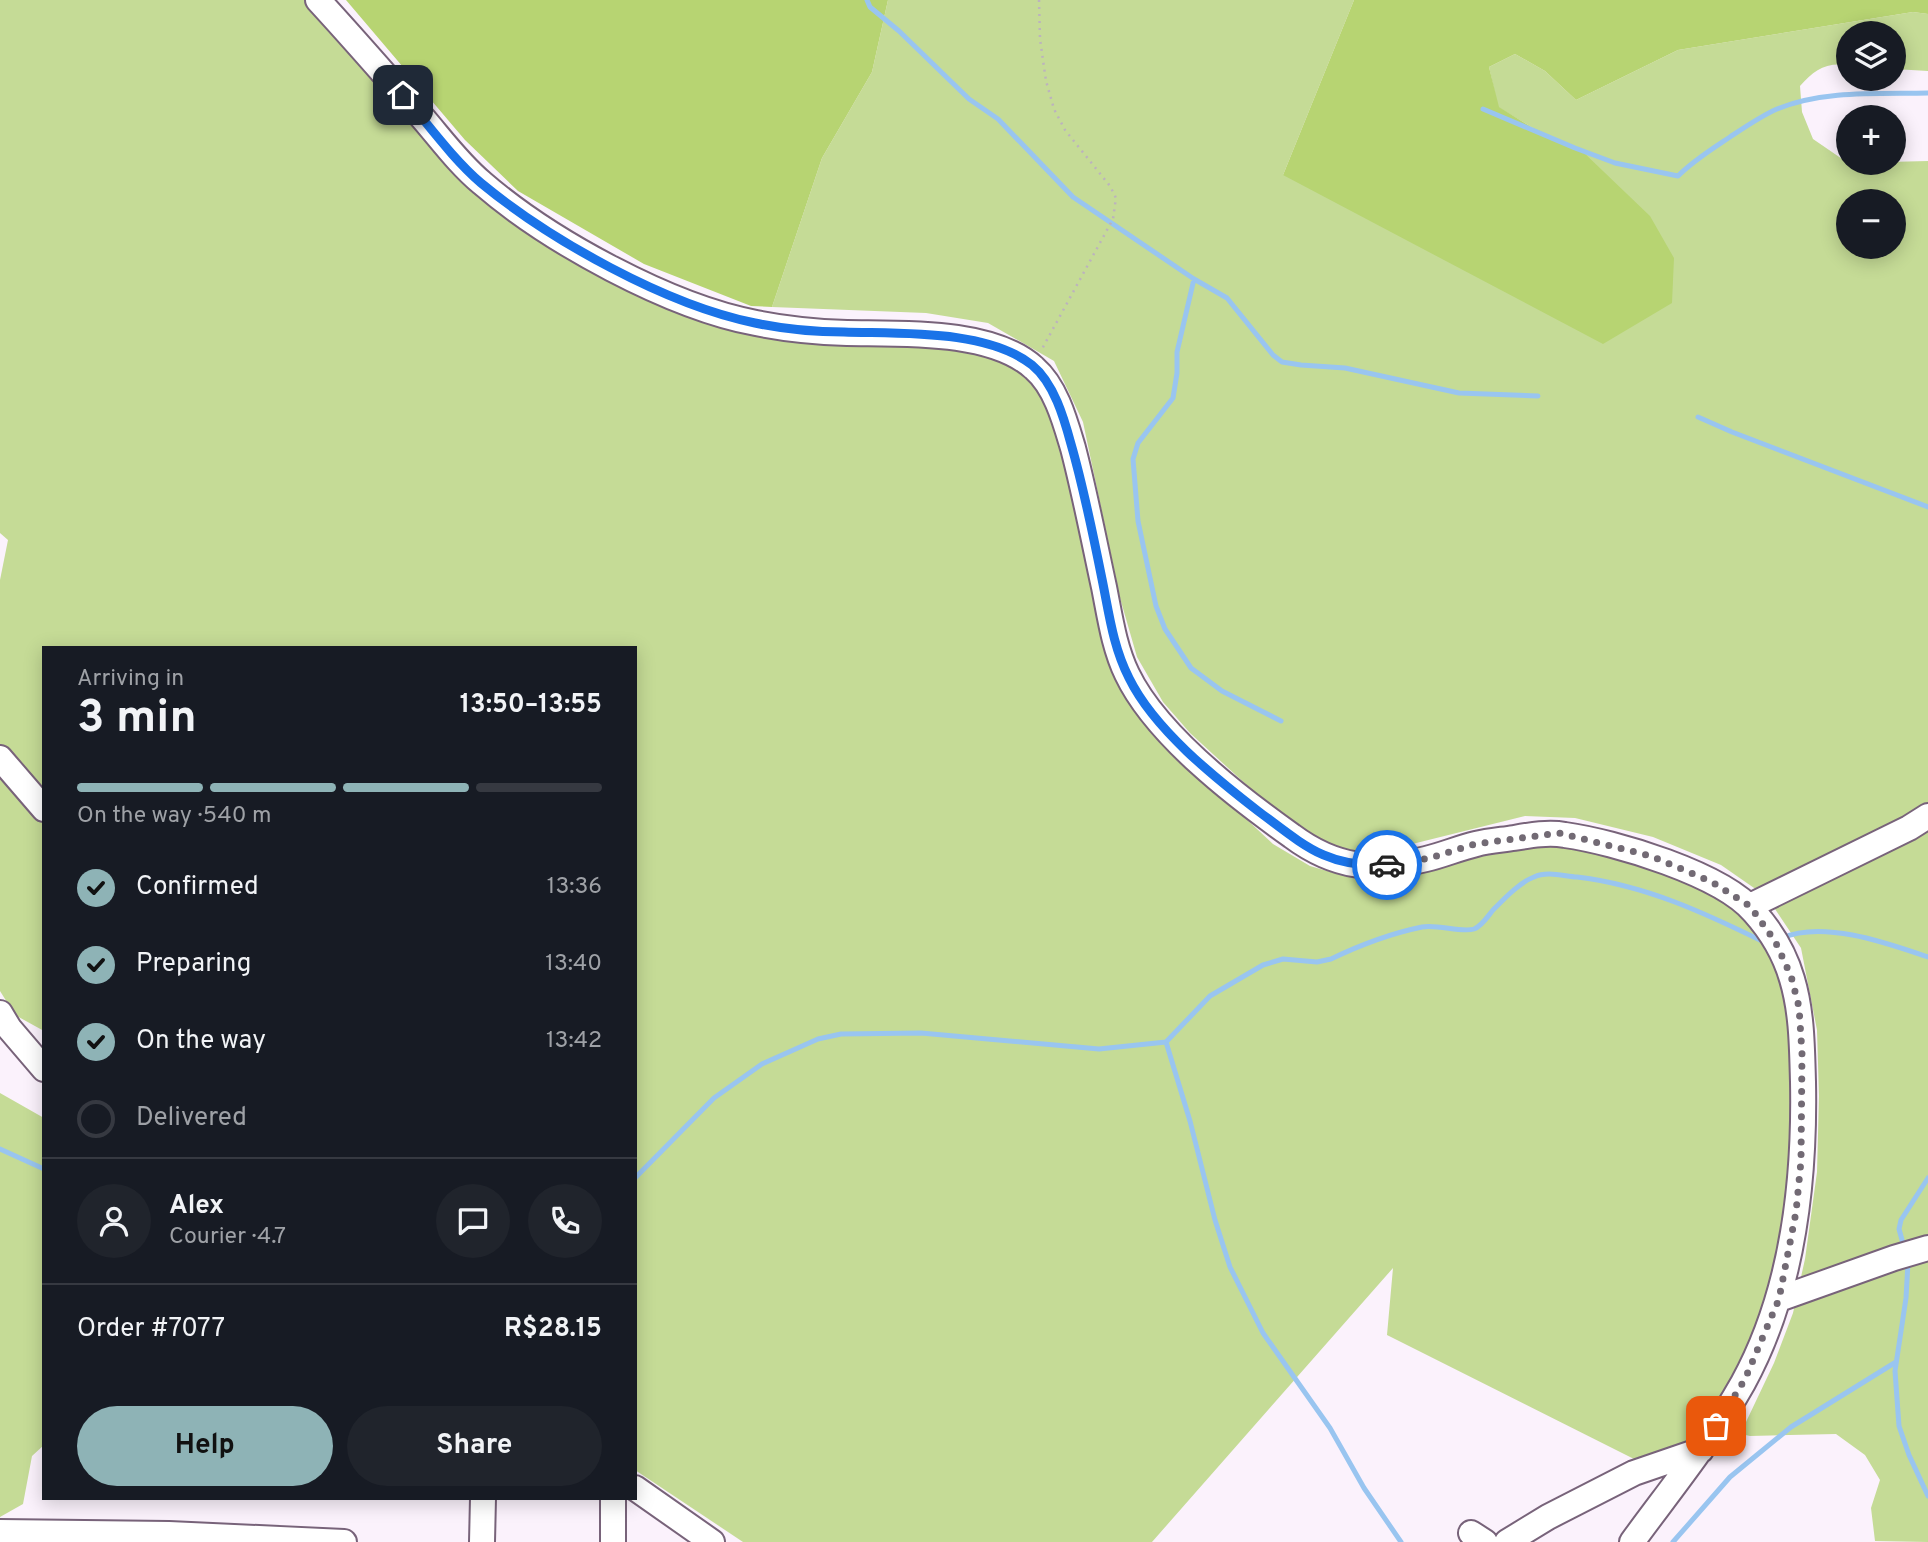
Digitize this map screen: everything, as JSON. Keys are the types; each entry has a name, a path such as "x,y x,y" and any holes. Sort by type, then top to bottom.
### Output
{"street":[{"path":"318,0 478,181 567,243 651,288 711,311 755,323 840,332 912,332 948,336 997,348 1032,366 1060,407 1066,426 1082,482 1116,648 1129,680 1151,711 1197,759 1240,797 1318,854 1363,866 1402,864 1475,844 1559,833 1651,856 1712,882 1750,906 1775,941 1791,976 1799,1007 1802,1053 1801,1161 1796,1212 1779,1299 1745,1379 1701,1450 1632,1542"},
{"path":"0,758 42,807"},
{"path":"1750,906 1909,828 1928,816"},
{"path":"0,1013 9,1028 42,1067"},
{"path":"1779,1299 1928,1248"},
{"path":"1507,1542 1548,1517 1634,1473 1701,1450"},
{"path":"637,1490 712,1542"},
{"path":"482,1542 483,1500"},
{"path":"613,1500 613,1542"},
{"path":"7,1535 344,1542"}],"path":[{"path":"1032,366 1113,219 1116,207 1116,198 1110,186 1065,130 1055,109 1046,81 1040,39 1039,0"}],"green space":[{"path":"0,0 309,0 502,211 747,331 981,347 1035,378 1059,429 1095,605 1172,750 1273,844 1310,866 1348,877 1388,876 1527,842 1574,844 1709,888 1750,916 1778,959 1792,1032 1792,1170 1781,1255 1751,1352 1699,1442 1642,1463 1387,1335 1393,1268 1152,1542 743,1542 637,1471 637,646 42,646 42,1030 15,1015 0,991 0,580 8,540 0,533"},
{"path":"346,0 888,0 872,72 822,158 772,307 751,306 644,264 518,191 465,140"},
{"path":"888,0 1354,0 1283,175 1533,128 1498,107 1489,67 1515,54 1545,71 1576,100 1678,50 1836,24 1836,65 1821,68 1800,86 1802,112 1813,139 1836,155 1836,175 1906,175 1906,162 1928,161 1928,1542 1875,1541 1871,1508 1880,1480 1865,1455 1836,1434 1750,1436 1737,1433 1746,1422 1774,1363 1793,1313 1805,1259 1817,1172 1817,1030 1801,948 1767,897 1721,865 1653,837 1575,818 1525,816 1384,851 1349,851 1321,843 1288,823 1190,733 1163,702 1137,657 1120,598 1083,422 1054,361 988,323 926,313 772,307 822,158 872,72"},
{"path":"1354,0 1928,0 1928,14 1913,12 1857,21 1836,21 1836,24 1678,50 1576,100 1545,71 1515,54 1489,67 1499,107 1533,128 1580,149 1650,216 1674,258 1672,303 1603,344 1283,175"},
{"path":"1913,12 1928,14 1928,71 1906,70 1906,21 1857,21"},
{"path":"0,1093 42,1117 42,1447 32,1456 23,1504 0,1517"}],"waterway":[{"path":"867,0 870,7 899,31 969,99 998,119 1073,197 1194,279 1227,298 1273,355 1282,362 1345,368 1459,393 1538,396"},
{"path":"1483,109 1615,163 1678,176 1703,155 1753,122 1795,103 1851,94 1928,93"},
{"path":"1194,279 1177,352 1173,398 1138,443 1133,459 1138,521 1156,606 1165,629 1191,668 1222,691 1281,721"},
{"path":"1698,417 1928,507"},
{"path":"637,1176 714,1098 762,1064 818,1039 841,1034 921,1033 1099,1049 1166,1042 1210,996 1263,965 1283,959 1317,962 1331,959 1376,940 1422,927 1474,929 1518,887 1539,875 1555,874 1602,881 1651,893 1766,943"},
{"path":"1782,938 1798,933 1835,932 1875,940 1928,957"},
{"path":"1166,1042 1230,1267 1263,1333 1330,1428 1364,1488 1401,1542"},
{"path":"0,1149 42,1168"},
{"path":"1904,1247 1899,1229 1901,1220 1928,1178"},
{"path":"1908,1263 1906,1298 1895,1371 1899,1426 1928,1496"},
{"path":"1673,1542 1730,1477 1791,1427 1896,1362"}],"way so far":[{"path":"1387,865 1430,858 1475,844 1559,833 1651,856 1712,882 1750,906 1775,941 1791,976 1799,1007 1803,1109 1796,1212 1779,1299 1745,1379 1716,1426"}],"route":[{"path":"403,95 478,181 567,243 651,288 711,311 755,323 840,332 912,332 948,336 997,348 1032,366 1060,407 1082,482 1116,648 1129,680 1143,702 1197,759 1240,797 1295,839 1318,854 1340,862 1363,866 1387,865"}]}
